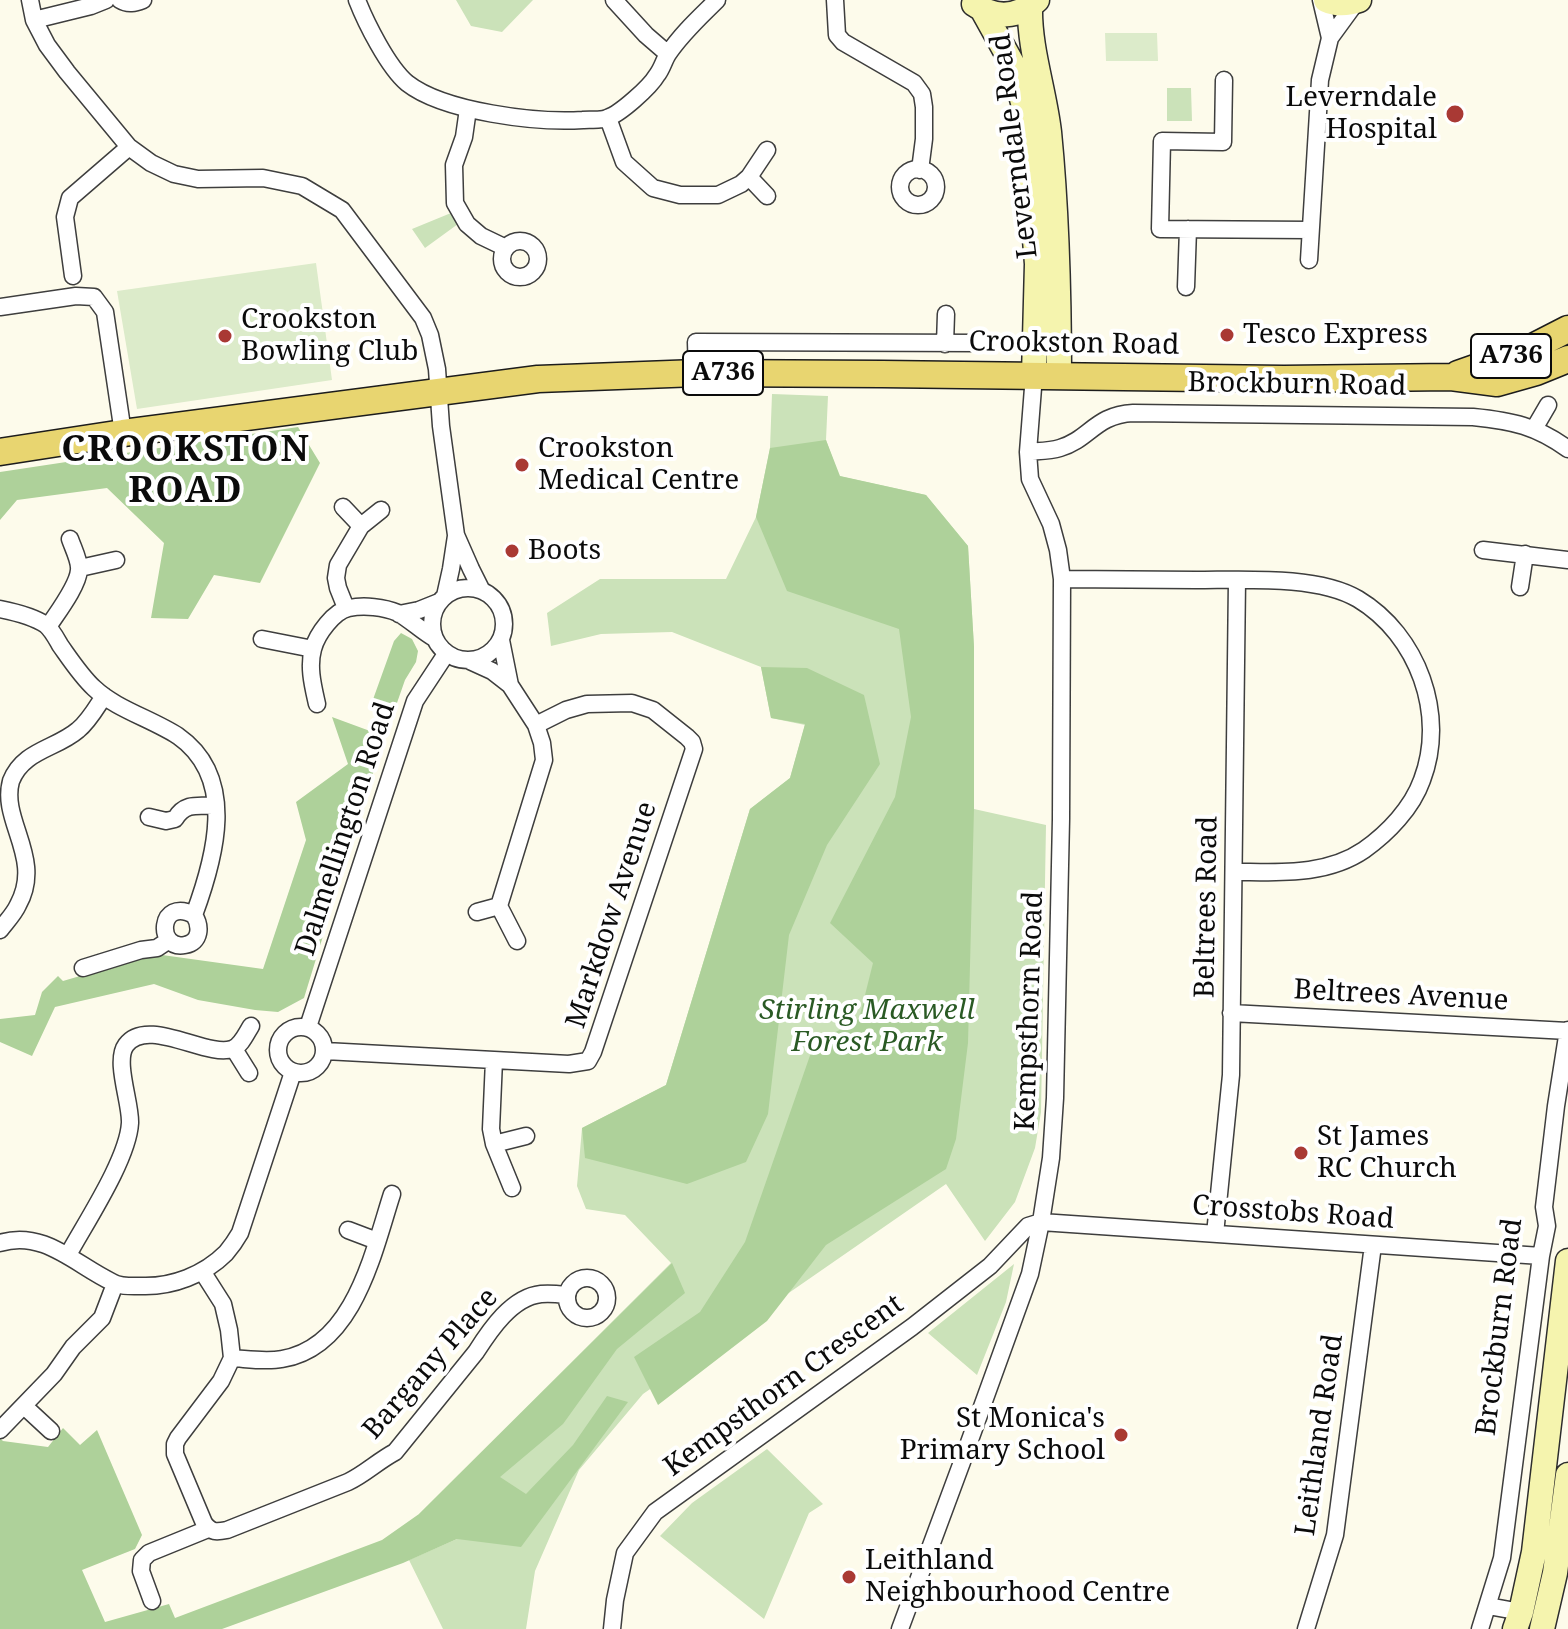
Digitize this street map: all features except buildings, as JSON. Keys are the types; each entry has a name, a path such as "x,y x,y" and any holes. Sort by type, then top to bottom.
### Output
{"main road":[{"name":"Crookston Road","path":"1451,377 1529,349 1568,329"},
{"name":"Crookston Road","path":"0,452 538,379 697,373 1284,379 1451,377 1497,383 1568,359"}],"street":[{"path":"30,0 34,20 47,45 129,147 151,163 174,174 198,179 263,178 302,186 342,210 423,318 437,369 437,392 456,535 451,569 442,599 432,618 434,638"},
{"path":"34,20 106,0"},
{"path":"120,0 134,3 143,0"},
{"path":"357,0 390,62 406,82 427,95 468,109 556,122 608,118 637,98 657,76 668,54 690,26 717,0"},
{"path":"614,0 668,54"},
{"path":"835,0 837,35 843,42 914,83 922,94 924,139 920,170"},
{"path":"1309,260 1320,80 1330,38 1324,0 1345,4 1358,1"},
{"path":"1330,38 1358,1"},
{"path":"976,5 1002,15 1022,11 1034,3"},
{"name":"Leverndale Road","path":"1034,3 1031,39 1049,132 1058,250 1046,376"},
{"name":"Leverndale Road","path":"976,5 1012,63 1024,106 1046,376"},
{"path":"1224,80 1223,142 1162,141 1160,229 1310,230"},
{"path":"468,109 464,137 454,165 455,203 467,224 481,236 506,248"},
{"path":"608,118 624,162 653,188 680,195 718,195 741,184 767,150"},
{"path":"73,276 65,217 70,198 129,147"},
{"path":"749,177 767,196"},
{"path":"1186,287 1188,229"},
{"path":"0,307 76,296 94,297 105,312 123,433"},
{"name":"Crookston Road","path":"945,344 946,314"},
{"name":"Crookston Road","path":"697,373 696,342 982,343"},
{"name":"Kempsthorn Road","path":"900,1629 1030,1274 1051,1158 1062,798 1062,579 1051,524 1030,479 1028,452 1046,376"},
{"path":"1534,429 1548,405"},
{"name":"Brockburn Road","path":"1028,452 1059,449 1107,418 1133,413 1473,417 1503,420 1534,429 1568,449"},
{"path":"343,507 361,526"},
{"path":"346,608 336,578 338,565 361,526 381,510"},
{"path":"456,535 482,591"},
{"path":"48,627 67,598 80,568 70,539"},
{"path":"1483,550 1568,560"},
{"path":"1520,587 1525,554"},
{"path":"80,568 116,560"},
{"path":"1062,579 1237,580 1329,587 1358,599 1383,619 1415,660 1431,720 1429,753 1422,781 1407,809 1364,850 1338,863 1292,872 1234,872"},
{"name":"Beltrees Road","path":"1215,1234 1231,1075 1237,580"},
{"path":"399,614 419,610 462,588 472,588 491,596 502,613 504,625 501,640 488,655 470,661"},
{"path":"317,704 311,672 313,649 319,635 346,608 375,607 399,614 434,638 446,654 492,671 510,685 536,725 544,760 499,906 517,941"},
{"path":"0,609 14,611 48,627 92,686 104,696 177,736 195,750 207,767 213,782 217,819 209,876 194,915"},
{"path":"262,639 313,649"},
{"path":"501,640 510,685"},
{"name":"Dalmellington Road","path":"308,1027 415,701 446,654"},
{"path":"3,921 18,905 26,873 24,853 8,810 11,782 25,760 77,731 104,696"},
{"name":"Markdow Avenue","path":"325,1051 569,1064 588,1061 694,749 687,737 653,710 632,703 587,704 566,710 536,725"},
{"path":"149,817 166,821 175,819 185,807 216,806"},
{"path":"477,912 499,906"},
{"path":"177,911 194,915 199,923 195,941 177,945 169,940 165,923 170,915 177,911"},
{"path":"83,968 157,948 169,940"},
{"name":"Beltrees Avenue","path":"1231,1013 1568,1031"},
{"path":"68,1255 117,1167 128,1135 130,1122 122,1061 125,1045 146,1035 164,1035 222,1051 234,1049 241,1043 251,1026"},
{"path":"308,1027 317,1032 323,1041 325,1051 322,1061 304,1073 293,1072 280,1060 279,1042 291,1029 308,1027"},
{"name":"Brockburn Road","path":"1480,1629 1502,1558 1547,1226 1544,1207 1568,1031"},
{"path":"234,1049 249,1073"},
{"path":"494,1060 491,1129 512,1188"},
{"path":"0,1243 20,1239 36,1241 68,1255 115,1284 163,1285 202,1271 226,1253 240,1233 293,1072"},
{"path":"494,1144 526,1136"},
{"path":"232,1358 279,1360 298,1355 324,1339 343,1319 362,1283 392,1194"},
{"name":"Crosstobs Road","path":"1041,1222 1541,1256"},
{"name":"Kempsthorn Crescent","path":"612,1629 625,1553 655,1512 912,1327 990,1266 1028,1226 1041,1222"},
{"path":"348,1230 377,1241"},
{"name":"Leithland Road","path":"1306,1629 1335,1535 1373,1245"},
{"path":"1518,1620 1534,1552 1568,1261"},
{"path":"202,1271 223,1304 232,1358 221,1381 174,1447 208,1529"},
{"path":"0,1430 102,1318 115,1284"},
{"name":"Bargany Place","path":"152,1601 141,1571 142,1560 149,1553 208,1529 216,1532 227,1530 362,1475 395,1452 509,1310 525,1298 540,1294 566,1295"},
{"path":"24,1406 51,1431"},
{"path":"1488,1606 1518,1620 1544,1624 1555,1573 1568,1475"}],"green space":[{"path":"456,0 533,0 502,32 471,26"},
{"path":"1105,33 1157,33 1158,61 1106,61"},
{"path":"1167,88 1191,88 1192,121 1167,121"},
{"path":"451,213 458,224 425,248 412,229"},
{"name":"Crookston Bowling Club","path":"316,263 332,380 137,409 117,291"},
{"name":"Stirling Maxwell Forest Park","path":"772,394 828,396 826,440 839,476 926,495 968,546 974,647 974,809 1046,825 1041,1112 1035,1148 1015,1202 985,1241 946,1184 643,1394 579,1470 535,1571 526,1629 443,1629 409,1560 457,1539 419,1514 671,1263 625,1215 586,1209 577,1186 582,1128 666,1085 750,809 790,778 805,725 771,718 761,667 672,632 601,634 551,646 547,613 600,579 726,579 756,517 770,448"},
{"path":"298,427 320,463 260,583 214,575 188,619 151,618 164,543 107,488 17,500 0,520 0,472"},
{"path":"826,440 840,476 926,495 968,546 974,647 974,809 968,1043 956,1139 946,1169 826,1245 767,1321 658,1405 634,1357 700,1312 745,1242 814,1044 859,1019 873,963 830,923 895,797 911,717 899,629 787,591 756,517 770,448"},
{"path":"401,633 412,639 418,651 416,662 405,680 378,757 304,998 278,1012 255,1010 198,1000 154,984 55,1007 32,1056 0,1042 0,1019 35,1015 42,992 58,976 63,981 155,954 263,969 306,840 296,802 348,764 332,717 370,731 376,714 371,705 394,641"},
{"path":"761,667 807,668 864,695 880,764 827,845 789,935 768,1114 746,1162 687,1184 585,1158 582,1128 666,1085 750,809 790,778 805,724 771,718"},
{"path":"672,1263 685,1293 617,1349 563,1424 500,1477 526,1494 573,1445 607,1396 628,1402 521,1547 457,1539 403,1563 222,1629 0,1629 0,1438 48,1447 63,1428 80,1445 97,1430 142,1535 135,1549 82,1570 105,1622 169,1604 175,1618 382,1540 419,1514"},
{"path":"1014,1264 1006,1302 977,1375 928,1333"},
{"path":"767,1449 823,1504 809,1513 764,1619 660,1536 692,1503"}],"place":[{"name":"Leverndale Hospital","path":"1455,114"},
{"name":"Tesco Express","path":"1227,335"},
{"name":"Crookston Bowling Club","path":"225,336"},
{"name":"Crookston Medical Centre","path":"522,465"},
{"name":"Boots","path":"512,551"},
{"name":"St James RC Church","path":"1301,1153"},
{"name":"St Monica's Primary School","path":"1121,1435"},
{"name":"Leithland Neighbourhood Centre","path":"849,1577"}],"district":[{"name":"CROOKSTON ROAD","path":"186,472"}]}
